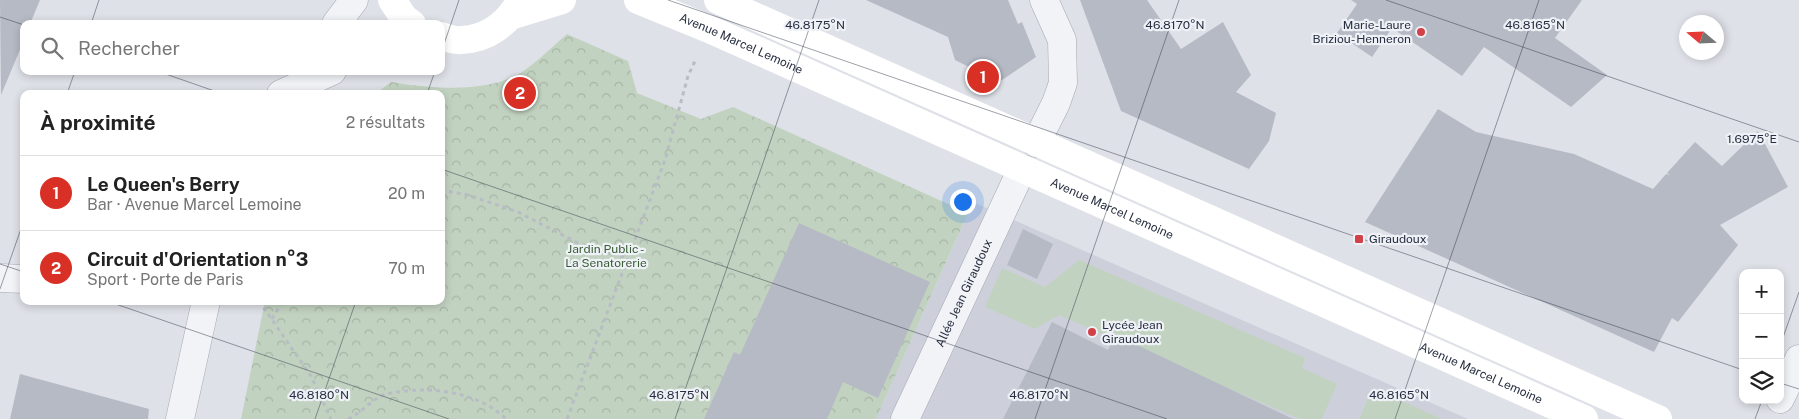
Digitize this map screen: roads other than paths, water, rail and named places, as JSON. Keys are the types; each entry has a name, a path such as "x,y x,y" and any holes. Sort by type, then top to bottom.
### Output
{"main road":[{"path":"392,0 407,20"},
{"path":"445,37 459,41 479,37 497,28 517,7 562,0"},
{"name":"Avenue Marcel Lemoine","path":"638,0 709,29 1584,419"},
{"path":"718,0 1658,419"}],"street":[{"path":"339,20 354,0"},
{"path":"1036,142 1056,103 1063,83 1062,40 1044,0"},
{"path":"284,90 295,75"},
{"path":"290,90 323,75"},
{"name":"Allée Jean Giraudoux","path":"905,419 1022,169"},
{"path":"0,278 20,279"},
{"path":"180,419 205,305"},
{"path":"1784,391 1799,359"},
{"path":"1771,419 1778,404"}],"place":[{"name":"Marie-Laure Briziou- Henneron","path":"1421,32"},
{"name":"Le Queen's Berry","path":"983,77"},
{"name":"Circuit d'Orientation n°3","path":"520,93"},
{"name":"Giraudoux","path":"1359,239"},
{"name":"Lycée Jean Giraudoux","path":"1092,332"}],"park label":[{"name":"Jardin Public - La Senatorerie","path":"606,256"}]}
